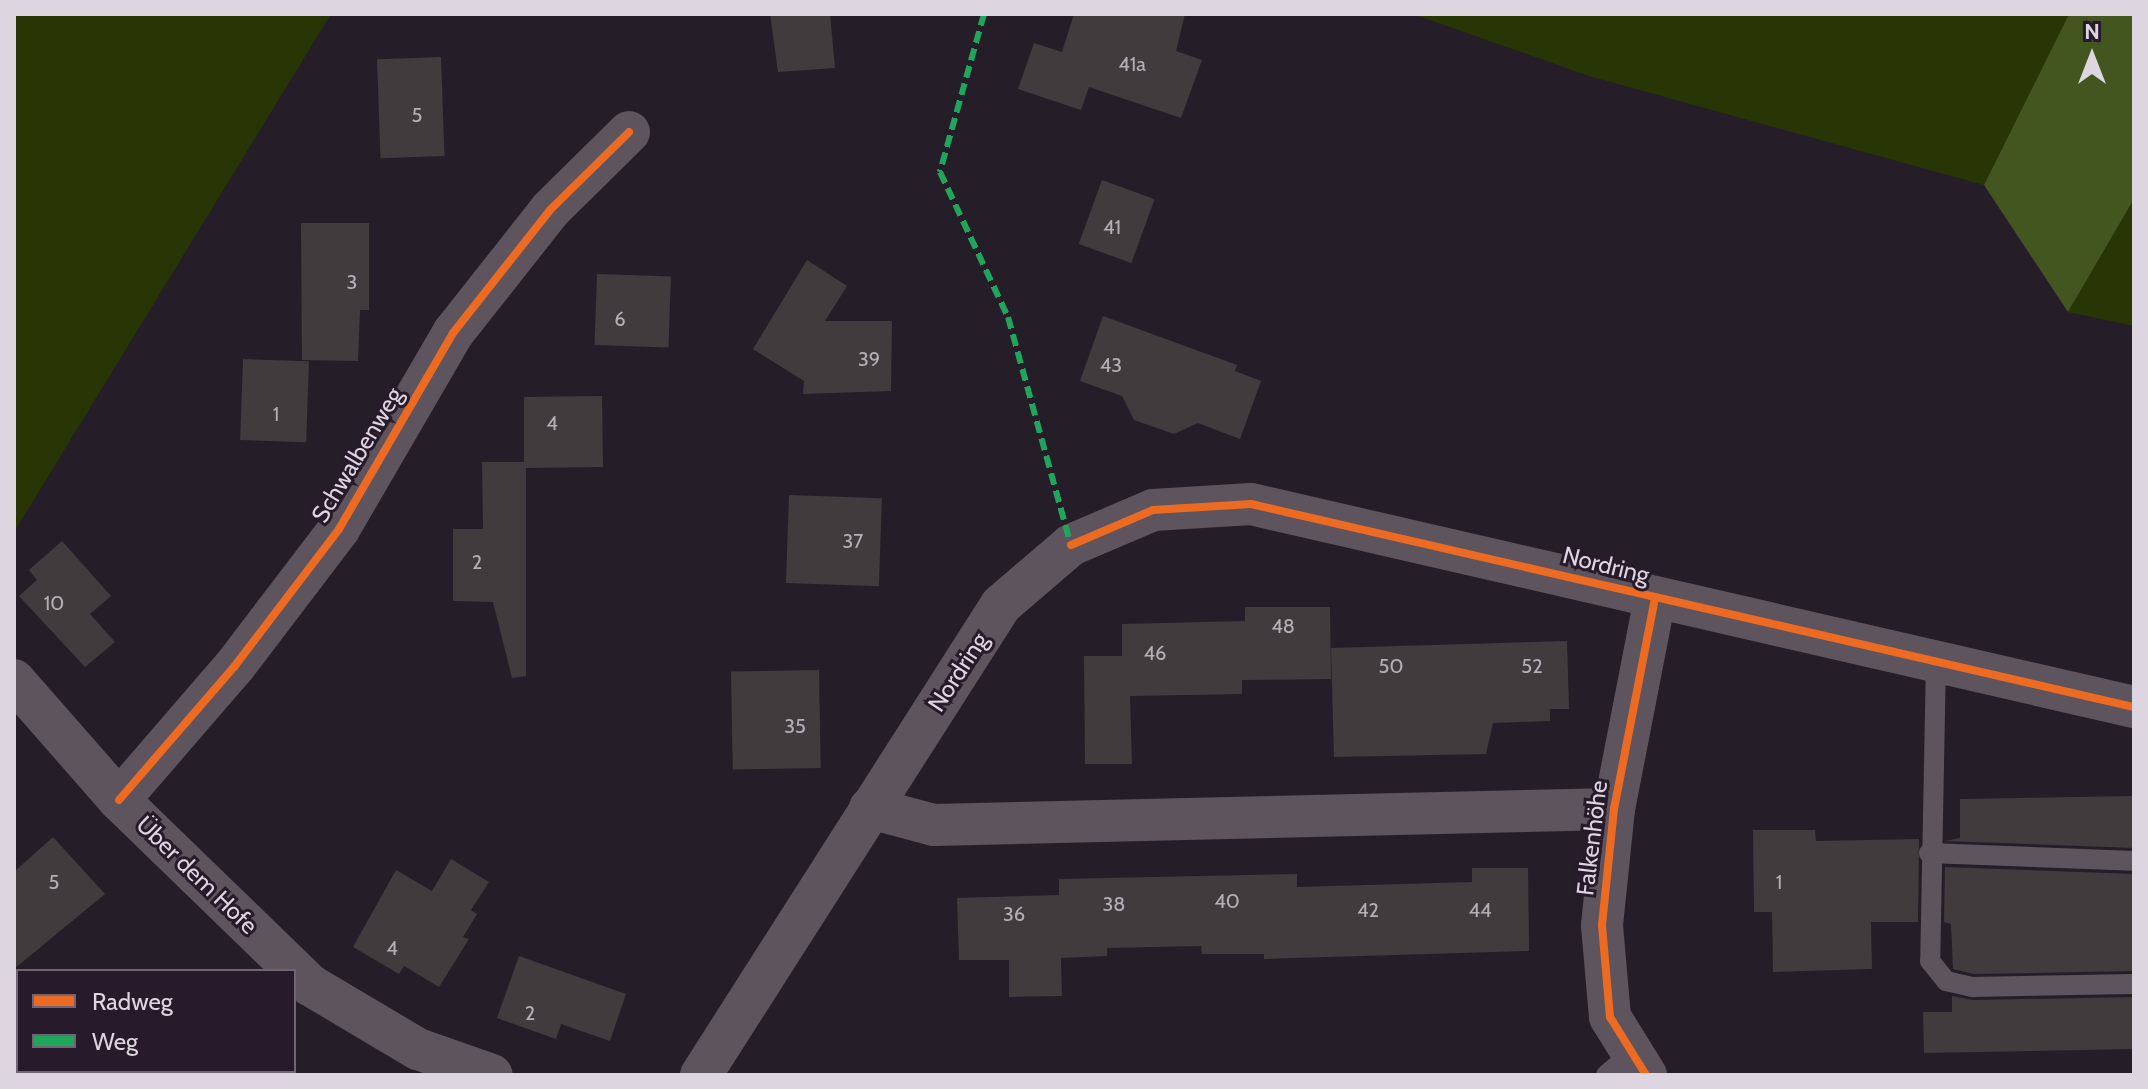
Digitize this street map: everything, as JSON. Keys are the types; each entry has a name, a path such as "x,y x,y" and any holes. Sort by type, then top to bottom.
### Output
{"street":[{"name":"Schwalbenweg","path":"119,800 234,667 339,529 453,333 550,210 629,132"},
{"name":"Nordring","path":"701,1075 1001,605 1071,545 1153,510 1251,504 2134,707"},
{"name":"Falkenhöhe","path":"1628,1068 1610,1017 1602,925 1614,809 1655,598"},
{"name":"Über dem Hofe","path":"14,680 119,800 293,969"},
{"path":"870,808 934,825 1614,809"},
{"name":"Über dem Hofe","path":"296,971 310,985 418,1049 492,1075"}],"lane":[{"path":"1936,660 1929,853 1930,961 1946,981 1973,987 2134,984"},
{"path":"1929,853 2134,861"}],"green space":[{"path":"14,14 331,14 14,532"},
{"path":"1413,14 2069,14 1984,185 1589,76"},
{"path":"2069,14 2134,14 2134,199 2068,312 1984,185"},
{"path":"2134,199 2134,326 2068,312"}],"building":[{"path":"770,14 830,14 835,68 778,72"},
{"path":"1074,14 1185,14 1176,51 1202,60 1181,118 1089,87 1081,110 1018,89 1034,43 1062,52"},
{"path":"441,57 444,156 380,158 377,59"},
{"path":"1102,180 1155,199 1131,263 1079,244"},
{"path":"301,223 369,223 369,310 360,310 358,361 302,360"},
{"path":"807,260 847,286 825,321 892,321 891,391 803,394 804,381 753,349"},
{"path":"597,274 671,277 668,348 595,345"},
{"path":"1103,316 1237,365 1235,371 1261,381 1240,439 1198,423 1174,434 1134,420 1122,396 1080,381"},
{"path":"243,359 309,361 306,442 240,440"},
{"path":"602,396 603,467 526,468 526,676 512,678 493,602 453,601 453,529 483,529 482,462 524,462 524,397"},
{"path":"789,495 882,498 879,586 786,583"},
{"path":"62,541 111,596 90,614 115,642 85,667 19,596 37,580 29,570"},
{"path":"1245,607 1330,607 1331,679 1242,680 1242,694 1130,696 1132,764 1085,764 1084,656 1122,656 1122,624 1245,621"},
{"path":"1567,641 1569,709 1550,709 1550,721 1493,723 1486,754 1334,757 1331,648"},
{"path":"819,670 821,768 733,770 731,672"},
{"path":"2134,796 2134,848 1945,841 1960,838 1960,799"},
{"path":"1753,830 1815,830 1816,841 1919,839 1918,922 1871,922 1872,969 1773,972 1772,912 1754,912"},
{"path":"53,837 105,894 14,969 14,872"},
{"path":"451,859 489,882 471,910 477,914 463,937 469,939 439,987 404,966 399,974 353,947 396,870 432,891"},
{"path":"1945,867 2134,874 2134,971 1974,974 1953,969 1951,924 1944,922"},
{"path":"1472,868 1528,868 1529,951 1264,959 1264,954 1202,954 1201,946 1107,948 1107,956 1061,958 1062,996 1009,997 1009,960 959,960 957,898 1059,895 1059,879 1297,874 1297,887 1472,882"},
{"path":"519,956 626,994 610,1041 561,1024 556,1039 497,1018"},
{"path":"1952,996 1973,1000 2134,997 2134,1049 1924,1053 1923,1012 1952,1012"}],"marked path":[{"path":"984,14 940,172 1008,317 1071,545"}],"cycle path":[{"path":"119,800 234,667 339,529 453,333 550,210 629,132"},
{"path":"1071,545 1153,510 1251,504 2134,707"},
{"path":"1646,1075 1610,1017 1602,925 1614,809 1655,598"}]}
